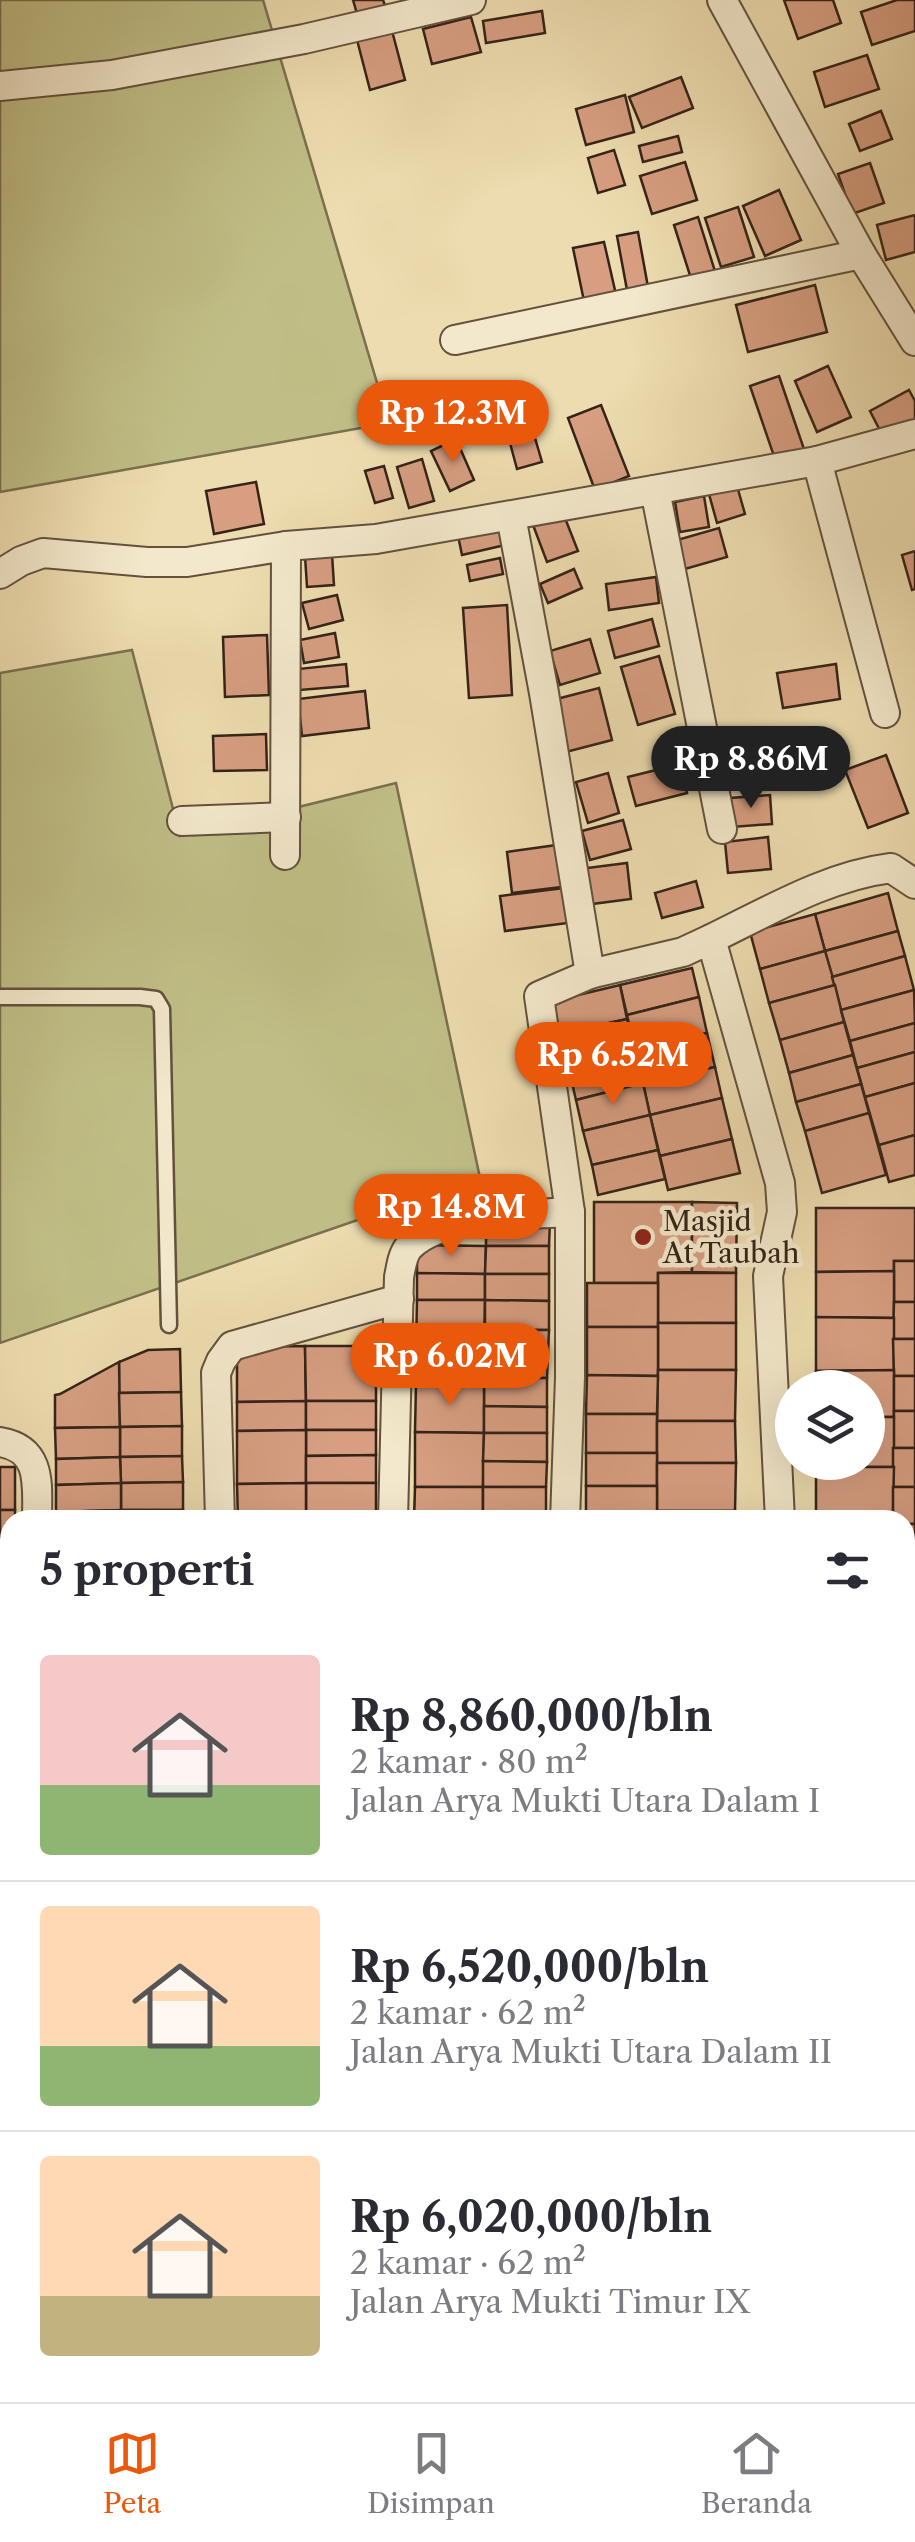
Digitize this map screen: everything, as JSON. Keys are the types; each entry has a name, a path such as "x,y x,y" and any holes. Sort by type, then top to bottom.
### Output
{"street":[{"path":"0,86 112,75 304,39 471,0"},
{"path":"722,0 860,254 915,341"},
{"path":"455,340 860,254"},
{"path":"0,574 43,553 186,562 286,546 376,539 817,460 915,434"},
{"path":"817,460 885,713"},
{"path":"655,490 722,829"},
{"path":"511,516 590,974"},
{"path":"285,854 286,546"},
{"path":"182,821 286,817"},
{"path":"565,1510 570,1212 539,996 590,974 683,952 813,890 872,871 891,868 915,884"},
{"path":"711,940 780,1184 782,1212 768,1276 780,1510"},
{"path":"393,1510 398,1299 402,1260 409,1248 443,1228 470,1220 570,1212"},
{"path":"220,1510 216,1373 232,1346 398,1299"},
{"path":"0,1442 22,1448 27,1455 37,1477 37,1510"}],"lane":[{"path":"0,998 140,996 156,1000 162,1008 169,1325"}],"shaded area":[{"path":"0,0 263,0 389,423 0,492"},
{"path":"132,650 180,836 396,783 480,1178 0,1343 0,673"}],"building":[{"path":"353,0 383,0 386,8 358,17"},
{"path":"784,0 833,0 841,23 798,39"},
{"path":"897,0 915,0 915,31 872,45 861,12"},
{"path":"542,11 545,33 486,43 483,21"},
{"path":"471,17 481,52 432,64 423,29"},
{"path":"391,27 405,80 370,90 356,36"},
{"path":"867,55 879,89 825,107 814,72"},
{"path":"681,77 693,108 642,128 629,97"},
{"path":"625,95 634,132 586,145 576,109"},
{"path":"881,111 892,139 860,151 849,124"},
{"path":"678,136 682,152 643,162 639,146"},
{"path":"614,150 625,185 598,193 588,158"},
{"path":"685,162 697,200 652,214 640,176"},
{"path":"870,163 884,203 852,214 838,174"},
{"path":"779,190 801,240 765,256 743,206"},
{"path":"738,207 754,257 721,267 705,218"},
{"path":"915,215 915,252 886,260 877,225"},
{"path":"698,217 718,281 694,288 674,225"},
{"path":"638,232 648,287 627,290 617,236"},
{"path":"604,242 617,299 585,306 573,248"},
{"path":"815,285 827,332 748,352 736,305"},
{"path":"828,366 851,417 817,432 795,381"},
{"path":"779,376 806,455 777,465 750,386"},
{"path":"909,390 915,401 915,426 886,442 870,411"},
{"path":"601,405 629,476 595,490 568,418"},
{"path":"530,421 542,462 517,469 506,428"},
{"path":"456,439 474,480 450,491 431,451"},
{"path":"422,459 434,501 409,508 397,467"},
{"path":"384,466 393,498 375,503 365,471"},
{"path":"256,482 264,524 214,534 206,491"},
{"path":"737,486 745,514 717,523 709,494"},
{"path":"704,496 709,527 680,532 675,502"},
{"path":"563,513 578,551 547,562 533,525"},
{"path":"500,521 505,545 462,555 457,531"},
{"path":"719,528 727,557 685,569 677,540"},
{"path":"915,551 915,589 912,590 902,555"},
{"path":"332,554 334,585 307,587 305,556"},
{"path":"500,558 503,574 470,581 467,565"},
{"path":"574,569 582,588 548,603 540,584"},
{"path":"656,577 659,603 609,610 606,584"},
{"path":"337,595 343,620 309,629 302,603"},
{"path":"507,605 512,695 469,698 463,608"},
{"path":"652,619 659,646 615,658 608,631"},
{"path":"335,633 339,657 304,663 300,640"},
{"path":"267,635 269,695 225,697 223,637"},
{"path":"590,639 600,673 560,685 550,651"},
{"path":"659,656 675,714 638,725 621,667"},
{"path":"346,664 348,686 300,690 298,669"},
{"path":"836,664 840,699 783,708 777,673"},
{"path":"599,688 612,740 562,753 549,701"},
{"path":"365,691 369,728 302,736 298,699"},
{"path":"266,734 267,770 214,771 213,736"},
{"path":"764,752 770,780 726,790 720,762"},
{"path":"886,755 908,813 868,828 845,770"},
{"path":"680,764 687,793 636,806 628,777"},
{"path":"608,773 619,813 588,823 576,782"},
{"path":"770,795 772,824 732,827 730,798"},
{"path":"623,820 631,849 590,860 582,831"},
{"path":"768,837 771,869 728,873 725,842"},
{"path":"564,844 570,886 512,893 507,852"},
{"path":"627,863 631,899 592,904 587,868"},
{"path":"696,881 703,907 662,918 655,893"},
{"path":"564,888 568,923 505,931 500,896"},
{"path":"888,893 898,931 825,951 815,914"},
{"path":"815,914 825,951 760,969 750,932"},
{"path":"898,931 905,956 832,977 825,951"},
{"path":"825,951 835,985 769,1003 760,969"},
{"path":"905,956 914,990 841,1010 832,977"},
{"path":"692,968 699,997 627,1015 620,985"},
{"path":"620,985 627,1019 560,1034 553,1001"},
{"path":"835,985 844,1022 780,1040 769,1003"},
{"path":"914,990 915,1023 850,1041 841,1010"},
{"path":"699,997 707,1033 635,1050 627,1015"},
{"path":"627,1019 635,1050 568,1066 560,1034"},
{"path":"844,1022 853,1055 789,1073 780,1040"},
{"path":"915,1023 915,1052 857,1068 850,1041"},
{"path":"707,1033 715,1067 643,1083 635,1050"},
{"path":"635,1050 643,1083 576,1100 568,1066"},
{"path":"915,1052 915,1083 865,1097 857,1068"},
{"path":"853,1055 861,1084 796,1102 789,1073"},
{"path":"715,1067 722,1098 650,1115 643,1083"},
{"path":"643,1083 650,1115 583,1131 576,1100"},
{"path":"915,1083 915,1135 879,1145 865,1097"},
{"path":"861,1084 869,1113 805,1131 796,1102"},
{"path":"722,1098 732,1139 660,1156 650,1115"},
{"path":"869,1113 886,1175 822,1193 805,1131"},
{"path":"650,1115 658,1150 592,1165 583,1131"},
{"path":"915,1135 915,1175 889,1182 879,1145"},
{"path":"732,1139 740,1173 668,1190 660,1156"},
{"path":"658,1150 665,1179 598,1195 592,1165"},
{"name":"Masjid At Taubah","path":"594,1202 692,1202 692,1272 658,1273 658,1283 594,1283"},
{"path":"692,1202 737,1203 736,1273 692,1272"},
{"path":"816,1208 915,1208 915,1261 894,1261 894,1271 816,1272"},
{"path":"486,1220 550,1221 549,1246 486,1246"},
{"path":"417,1245 486,1246 485,1274 417,1273"},
{"path":"486,1246 549,1246 549,1274 485,1274"},
{"path":"894,1261 915,1261 915,1302 894,1302"},
{"path":"894,1271 894,1318 816,1317 816,1272"},
{"path":"417,1273 485,1274 485,1300 417,1300"},
{"path":"658,1273 736,1273 736,1323 658,1323"},
{"path":"485,1274 549,1274 549,1301 485,1300"},
{"path":"587,1283 658,1283 658,1327 587,1327"},
{"path":"417,1300 485,1300 484,1350 416,1350"},
{"path":"485,1300 549,1301 549,1330 485,1330"},
{"path":"894,1302 915,1302 915,1339 893,1339"},
{"path":"816,1317 894,1318 894,1370 816,1370"},
{"path":"658,1323 736,1323 736,1370 658,1370"},
{"path":"587,1327 658,1327 658,1376 587,1375"},
{"path":"485,1330 549,1330 547,1378 484,1378"},
{"path":"893,1339 915,1339 915,1376 894,1376"},
{"path":"305,1346 306,1401 237,1402 237,1347"},
{"path":"305,1346 376,1346 376,1401 306,1401"},
{"path":"180,1349 181,1392 119,1393 119,1362 148,1350"},
{"path":"416,1350 484,1350 484,1383 416,1383"},
{"path":"119,1362 120,1427 55,1428 55,1395"},
{"path":"658,1370 736,1370 735,1421 657,1421"},
{"path":"885,1370 894,1370 894,1417 885,1417"},
{"path":"587,1375 658,1376 657,1414 586,1414"},
{"path":"894,1376 915,1376 915,1411 894,1411"},
{"path":"484,1378 547,1378 547,1407 484,1406"},
{"path":"416,1383 484,1383 484,1433 415,1432"},
{"path":"181,1392 182,1426 120,1427 119,1393"},
{"path":"306,1401 306,1430 237,1431 237,1402"},
{"path":"306,1401 376,1401 376,1430 306,1430"},
{"path":"484,1406 547,1407 547,1433 484,1433"},
{"path":"894,1411 915,1411 915,1448 893,1448"},
{"path":"586,1414 657,1414 657,1453 586,1453"},
{"path":"885,1417 894,1417 894,1467 885,1467"},
{"path":"657,1421 735,1421 736,1463 657,1463"},
{"path":"182,1426 182,1456 120,1457 120,1427"},
{"path":"120,1427 120,1457 56,1459 55,1428"},
{"path":"306,1430 376,1430 376,1455 306,1456"},
{"path":"306,1430 306,1483 237,1484 237,1431"},
{"path":"415,1432 484,1433 483,1487 415,1487"},
{"path":"484,1433 547,1433 547,1462 483,1461"},
{"path":"893,1448 915,1448 915,1487 893,1487"},
{"path":"586,1453 657,1453 657,1486 586,1486"},
{"path":"376,1455 376,1483 306,1483 306,1456"},
{"path":"182,1456 183,1482 121,1483 120,1457"},
{"path":"120,1457 121,1483 56,1485 56,1459"},
{"path":"483,1461 547,1462 546,1487 483,1487"},
{"path":"657,1463 736,1463 735,1510 657,1510"},
{"path":"0,1467 15,1467 15,1510 0,1510"},
{"path":"885,1467 894,1467 893,1510 816,1510 816,1480 885,1480"},
{"path":"183,1482 183,1510 121,1510 121,1483"},
{"path":"121,1483 121,1510 56,1510 56,1485"},
{"path":"306,1483 376,1483 376,1510 306,1510"},
{"path":"306,1483 306,1510 238,1510 237,1484"},
{"path":"586,1486 657,1486 657,1510 586,1510"},
{"path":"415,1487 483,1487 483,1510 414,1510"},
{"path":"483,1487 546,1487 546,1510 483,1510"},
{"path":"893,1487 915,1487 915,1510 893,1510"}],"place":[{"name":"Masjid At Taubah","path":"643,1237"}]}
